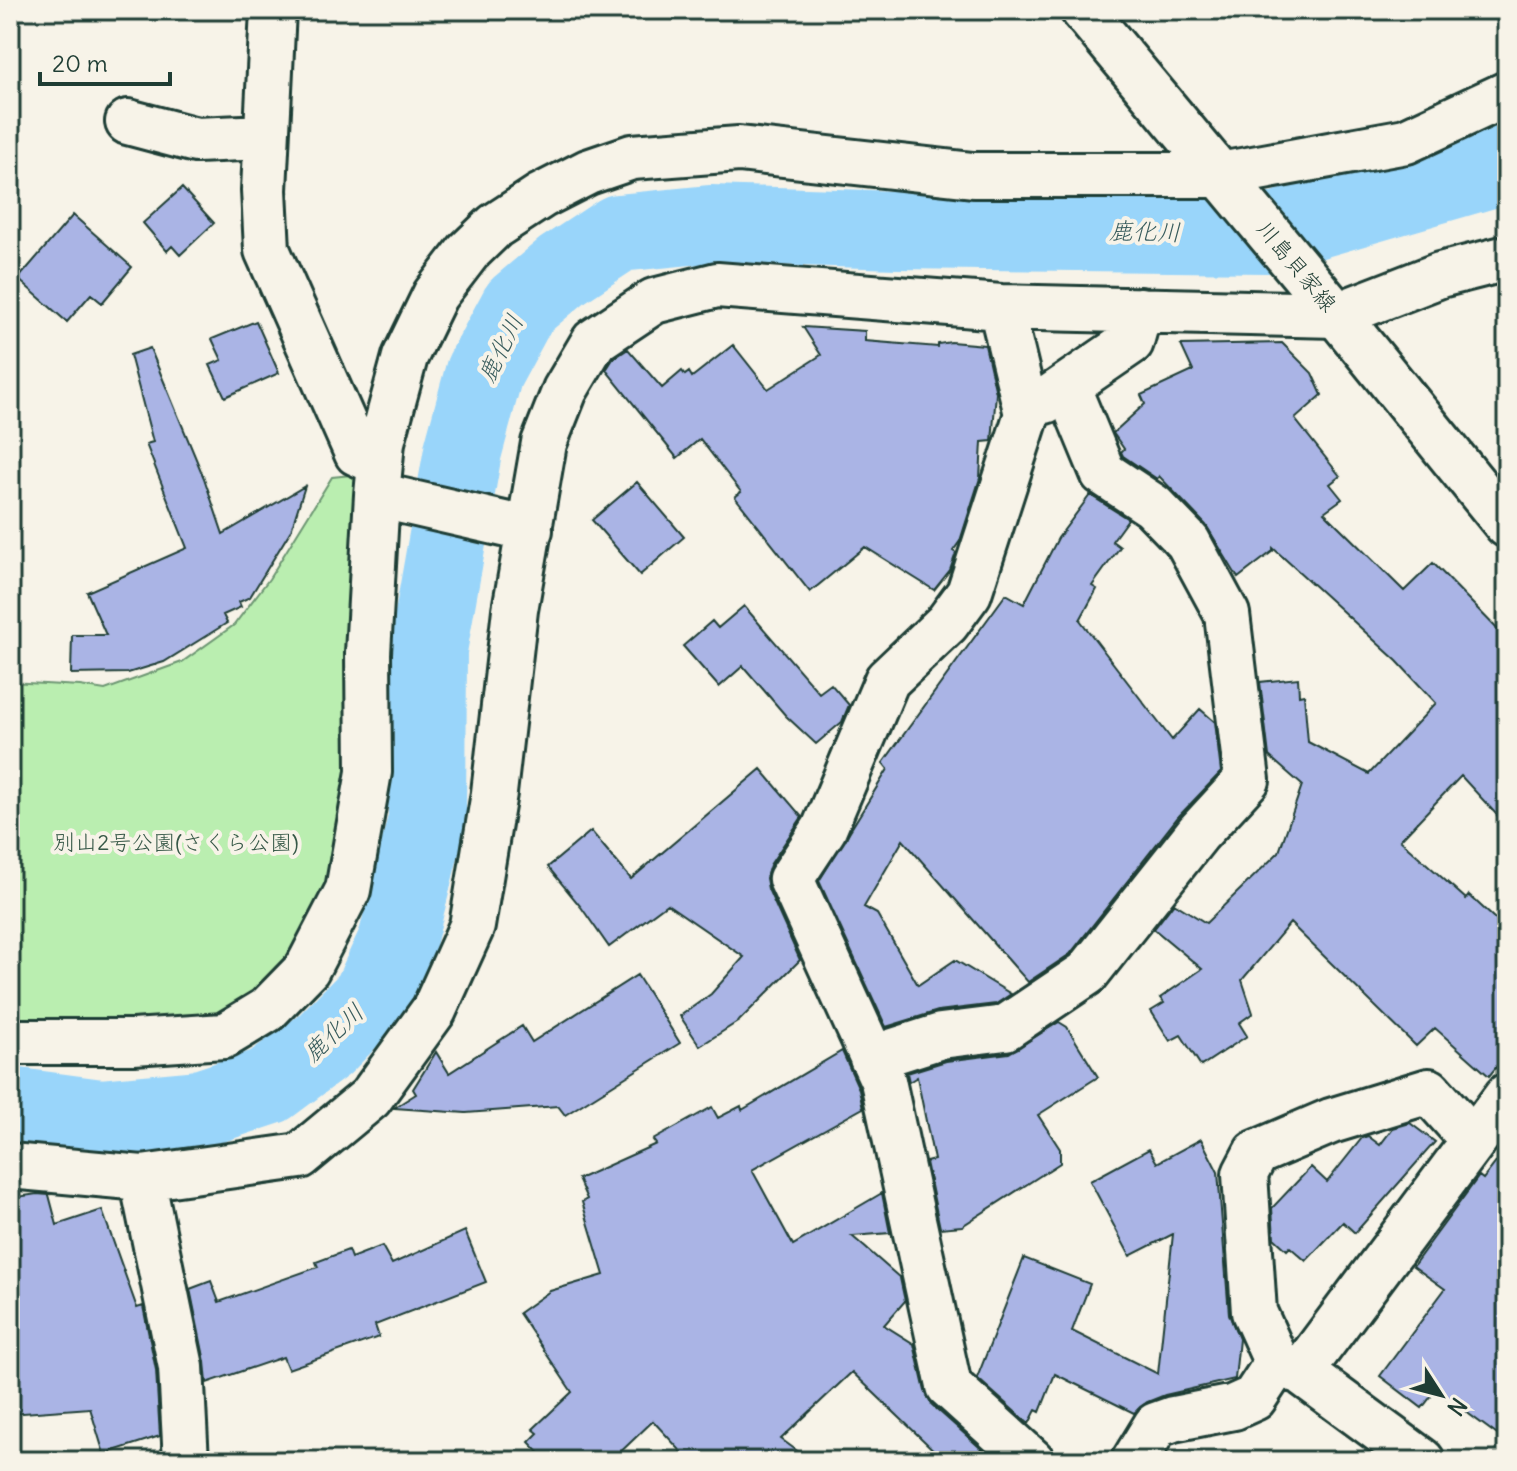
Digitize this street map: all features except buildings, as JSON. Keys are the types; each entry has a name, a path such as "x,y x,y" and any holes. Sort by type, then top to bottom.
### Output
{"street":[{"path":"273,10 264,190 267,250 357,453 383,485 516,527"},
{"name":"川島貝家線","path":"1083,10 1507,525"},
{"path":"10,1042 133,1042 224,1036 267,1010 307,969 348,890 369,772 368,653 383,485 382,442 405,357 435,295 468,252 495,226 541,196 632,157 739,149 973,175 1220,175 1406,141 1507,94"},
{"path":"128,122 196,140 266,137"},
{"path":"10,1166 142,1178 300,1156 370,1098 434,1010 472,926 494,793 515,610 516,527 544,443 565,390 594,341 654,301 717,285 1001,307 1337,315 1440,275 1507,258"},
{"path":"1001,307 1027,414 969,593 947,623 887,680 824,829 791,879 883,1081 949,1386 1032,1461"},
{"path":"1027,414 1131,342 1140,310"},
{"path":"872,1058 941,1036 1005,1028 1087,973 1198,833 1247,780 1227,614 1188,542 1153,506 1103,473 1067,386"},
{"path":"1422,1461 1289,1368 1254,1312 1245,1174 1256,1153 1331,1121 1429,1091 1473,1140"},
{"path":"1134,1461 1156,1425 1234,1407 1254,1398 1289,1368 1507,1096"},
{"path":"142,1178 181,1367 186,1461"}],"green space":[{"name":"別山2号公園(さくら公園)","path":"351,475 360,485 357,736 323,922 221,1029 10,1030 10,682 105,690 182,662 234,625 269,579 332,477"}],"waterway":[{"name":"鹿化川","path":"10,1106 100,1118 199,1109 269,1086 324,1045 371,997 397,941 427,820 428,650 463,451 484,372 519,307 563,270 619,233 710,224 898,230 1266,234 1507,164"}]}
